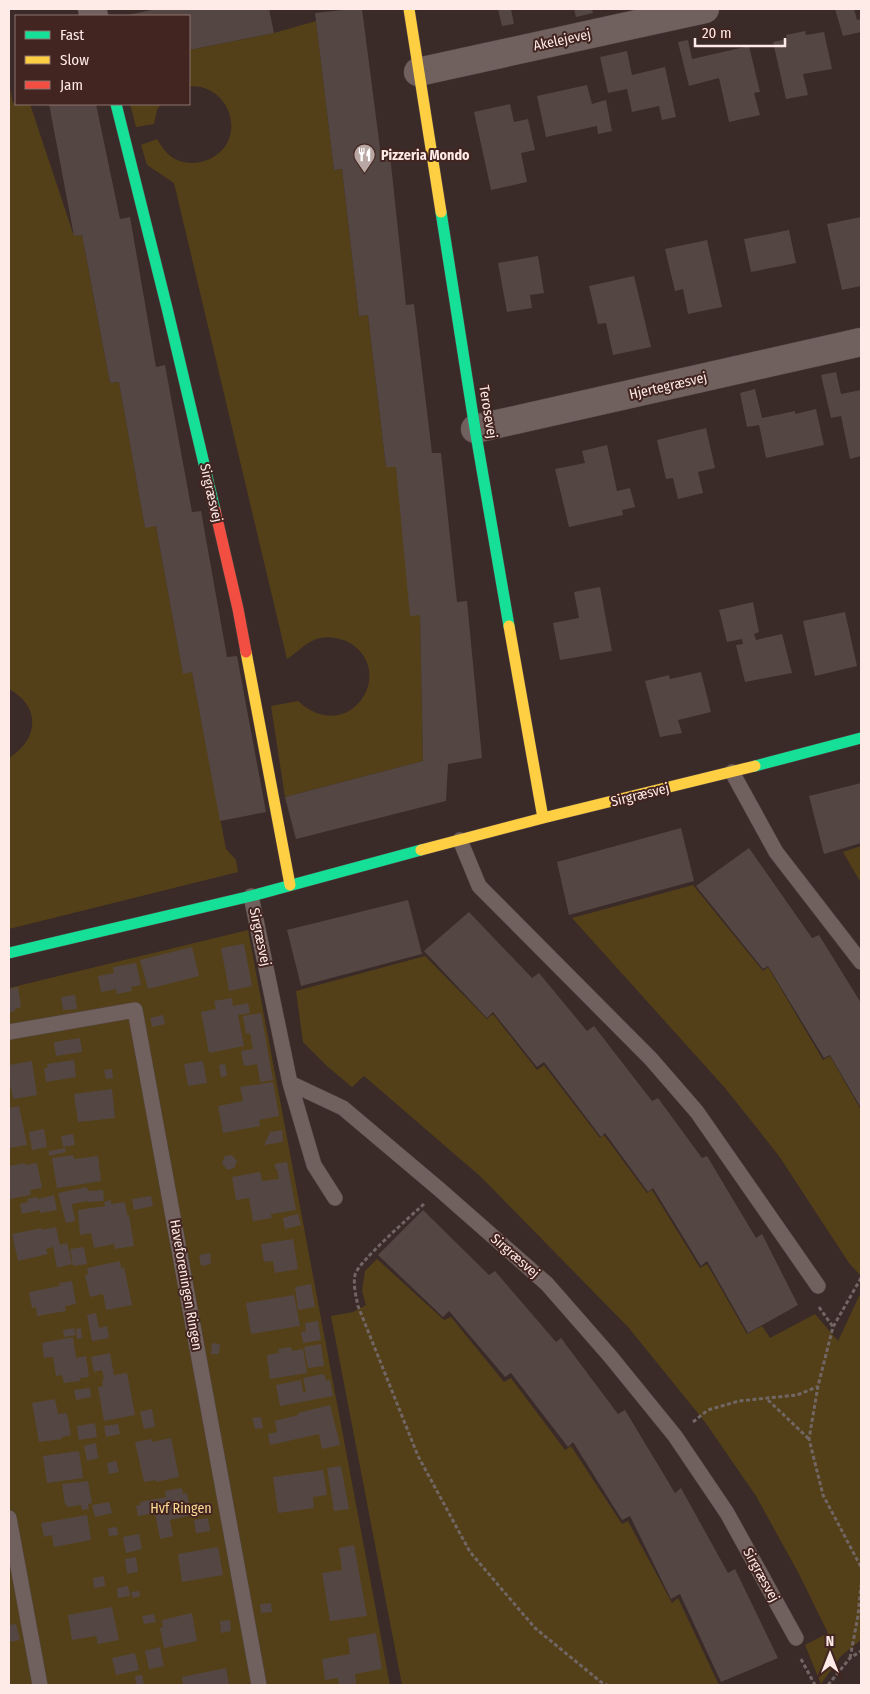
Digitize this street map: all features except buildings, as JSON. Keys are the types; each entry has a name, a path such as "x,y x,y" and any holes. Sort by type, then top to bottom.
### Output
{"street":[{"name":"Terosevej","path":"409,9 476,429 543,818"},
{"name":"Akelejevej","path":"418,72 705,9"},
{"name":"Sirgræsvej","path":"116,105 170,318 238,609 290,885"},
{"name":"Hjertegræsvej","path":"476,429 861,342"},
{"name":"Sirgræsvej","path":"9,953 252,896 543,818 732,772 861,738"}],"lane":[{"path":"732,772 776,852 861,962"},
{"path":"460,840 479,886 651,1059 697,1112 818,1286"},
{"name":"Sirgræsvej","path":"252,896 290,1083 343,1108 547,1284 676,1436 727,1513 796,1638"},
{"name":"Haveforeningen Ringen","path":"9,1032 136,1010 259,1685"},
{"path":"290,1083 314,1165 336,1198"},
{"path":"9,1518 40,1685"}],"path":[{"path":"439,1189 369,1256 355,1273 358,1306 418,1456 470,1552 535,1628 601,1682 608,1685"},
{"path":"861,1278 833,1327 818,1386 809,1439 823,1495 861,1566"},
{"path":"676,1436 708,1410 739,1401 797,1395 818,1386"},
{"path":"768,1399 809,1439"},
{"path":"850,1658 858,1616 861,1584"},
{"path":"828,1685 850,1658 861,1652"}],"green space":[{"path":"316,21 334,170 342,169 359,316 368,315 386,467 396,467 420,615 423,761 285,797 271,706 298,701 317,713 334,716 349,711 361,700 368,687 369,671 364,656 350,643 335,638 324,637 315,639 287,659 174,183 147,165 141,145 157,139 164,150 172,157 189,163 210,159 222,151 230,137 231,120 228,111 219,97 202,87 190,86 190,50 274,33"},
{"path":"9,84 15,105 30,105 74,236 82,235 110,383 119,382 145,527 156,526 183,673 192,672 226,849 236,860 238,872 9,929 9,758 19,751 26,742 32,724 31,714 27,705 20,696 9,689"},
{"path":"130,105 160,105 157,110 154,124 136,127"},
{"path":"861,846 861,883 843,852"},
{"path":"693,885 763,971 768,967 823,1060 830,1056 861,1110 861,1276 849,1263 779,1156 725,1088 572,918"},
{"name":"Hvf Ringen","path":"248,930 390,1685 9,1685 9,988"},
{"path":"425,956 487,1019 493,1014 537,1070 544,1065 600,1138 604,1135 647,1193 652,1190 700,1268 707,1264 747,1334 762,1326 770,1338 815,1314 838,1341 861,1292 861,1640 841,1656 821,1684 805,1645 828,1633 799,1574 756,1496 705,1422 628,1327 481,1177 364,1076 352,1087 328,1067 303,1042 296,991"},
{"path":"377,1259 444,1320 451,1317 504,1382 511,1378 565,1450 571,1446 622,1524 628,1521 672,1603 678,1598 719,1685 402,1685 331,1316 353,1312 366,1305 362,1291 365,1271"}],"traffic: fast":[{"path":"116,105 215,510"},
{"path":"441,212 475,429 509,626"},
{"path":"755,766 861,738"},
{"path":"9,953 251,896 421,850"}],"traffic: slow":[{"path":"409,9 441,212"},
{"path":"509,626 543,818"},
{"path":"246,652 290,885"},
{"path":"421,850 755,766"}],"traffic: jam":[{"path":"215,510 246,652"}],"place":[{"name":"Pizzeria Mondo","path":"365,174"}]}
